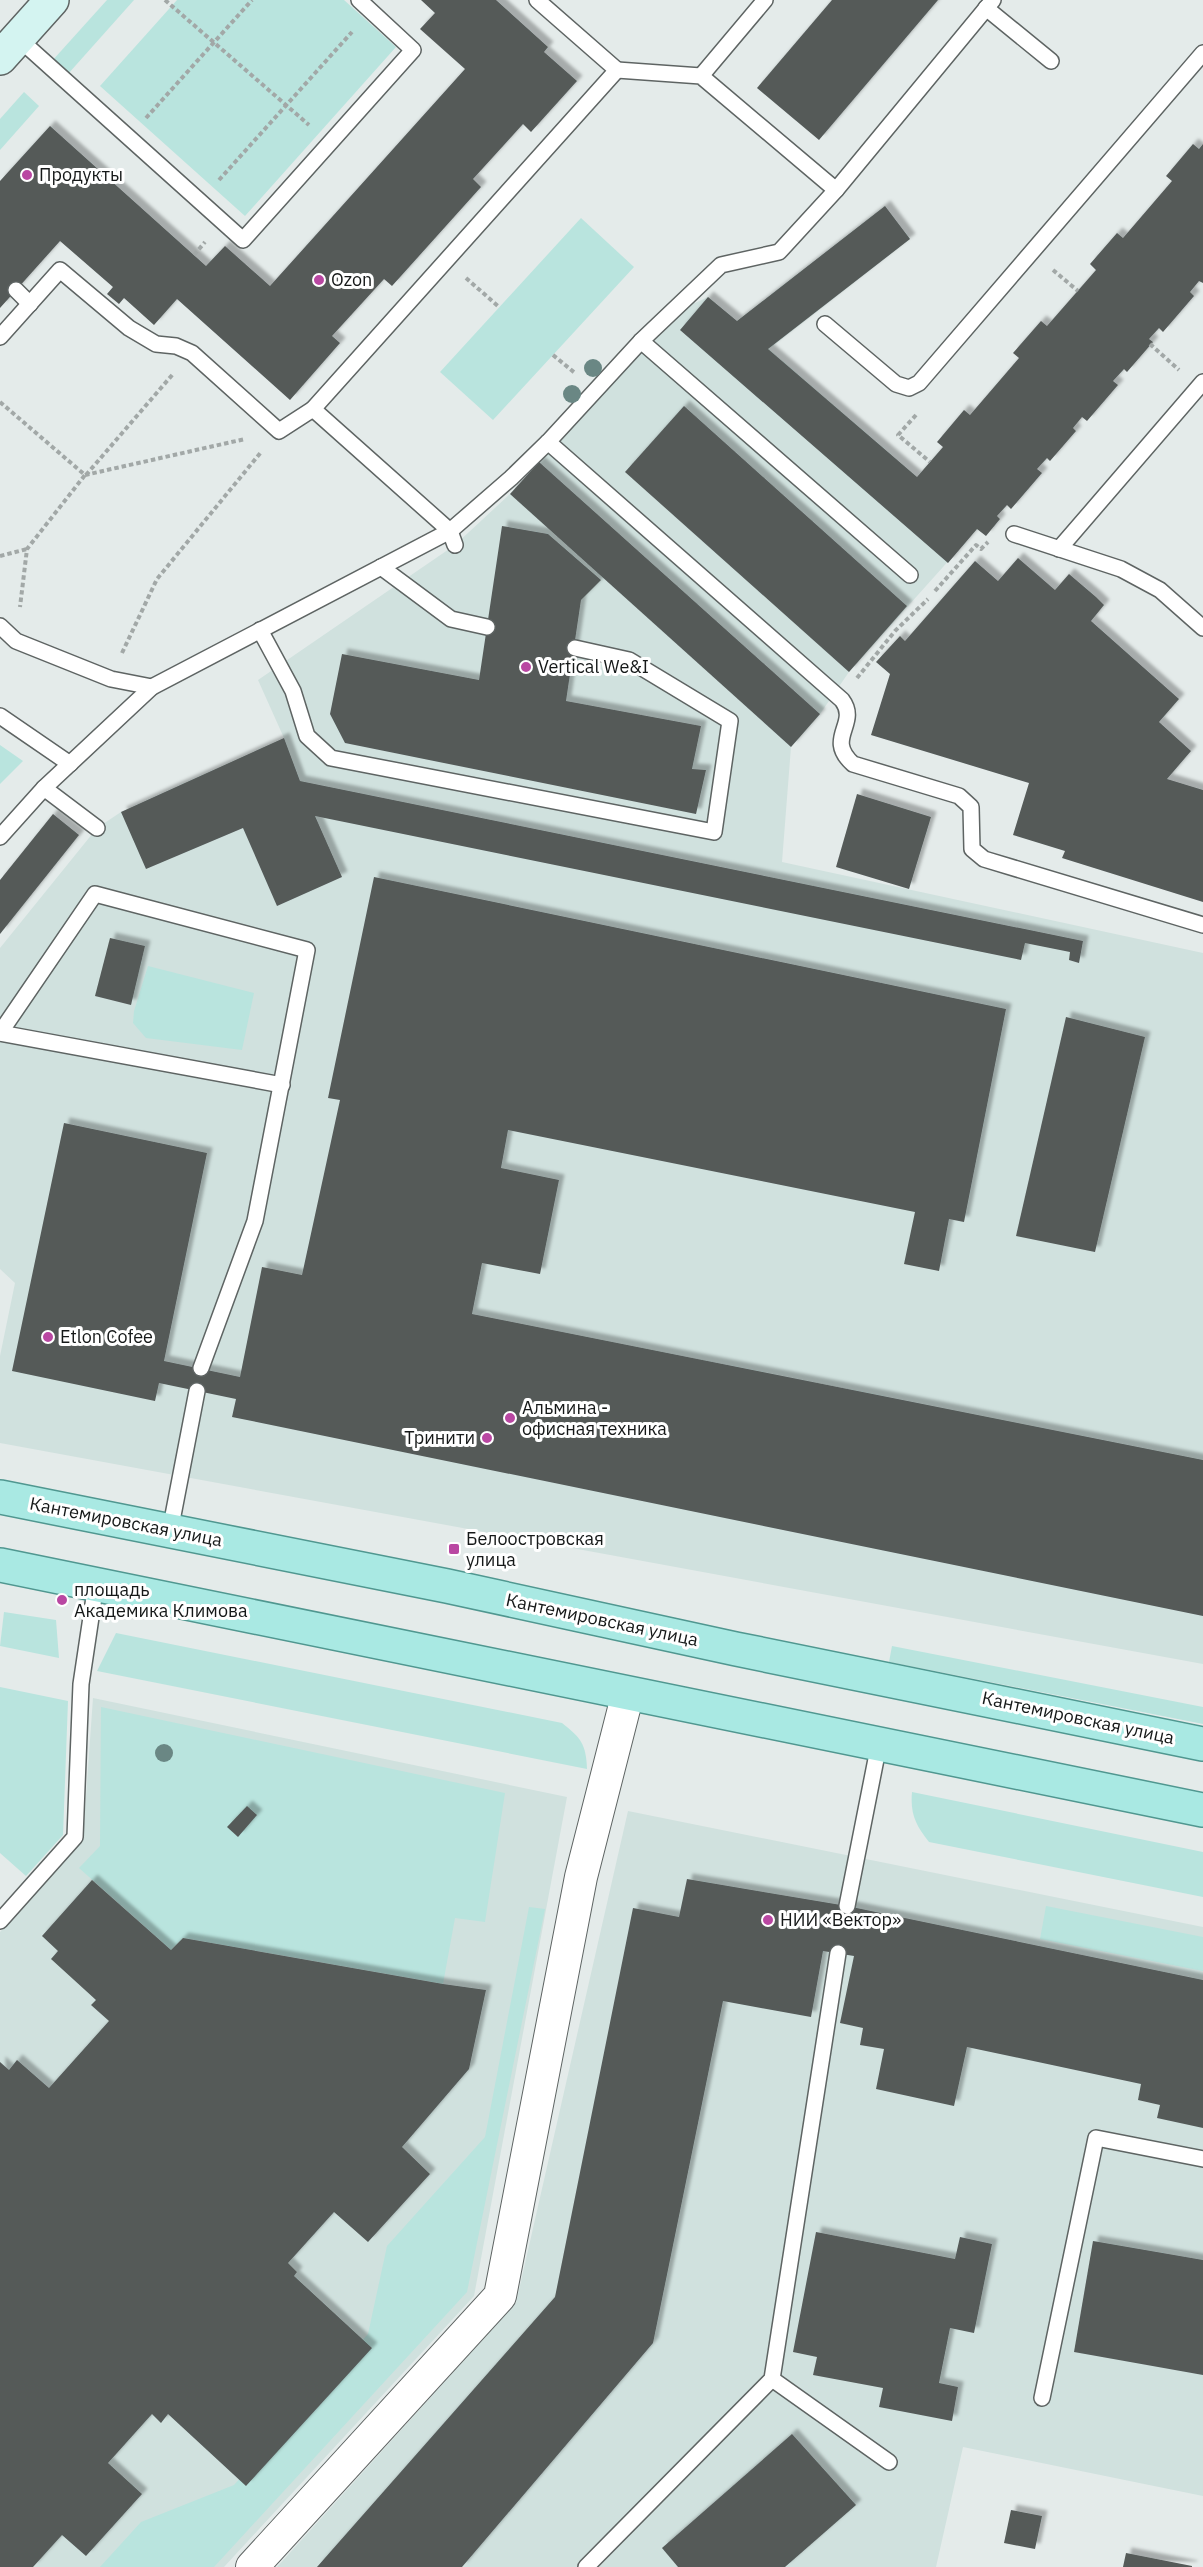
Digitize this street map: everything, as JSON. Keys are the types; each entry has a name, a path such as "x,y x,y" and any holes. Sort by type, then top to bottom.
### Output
{"main road":[{"path":"9,48 52,0"},
{"name":"Кантемировская улица","path":"0,1497 1203,1744"},
{"path":"0,1565 1203,1810"}],"street":[{"path":"252,2567 500,2296 581,1877 628,1693"}],"lane":[{"path":"9,48 129,137 243,240 413,50 359,0"},
{"path":"537,0 617,70 701,76 836,190"},
{"path":"701,76 765,0"},
{"path":"0,837 44,788 152,687 381,567 453,538 548,442 641,341 721,265 779,252 836,190 989,4 1051,61"},
{"path":"825,324 897,384 909,387 919,383 1203,53"},
{"path":"0,337 60,270 129,328 156,344 176,346 192,353 279,431 313,409 617,70"},
{"path":"16,290 30,303"},
{"path":"641,341 910,575"},
{"path":"1059,549 1201,384"},
{"path":"313,409 453,538"},
{"path":"548,442 842,700 848,707 841,740 843,754 853,764 959,796 971,807 972,849 984,859 1203,925"},
{"path":"1014,534 1121,569 1160,590 1203,628"},
{"path":"381,567 452,619 487,627"},
{"path":"0,626 16,641 111,679 152,687"},
{"path":"260,630 293,691 307,736 331,758 714,832 730,721 629,660 574,648"},
{"path":"0,716 70,764"},
{"path":"44,788 97,828"},
{"path":"201,1368 255,1221 282,1085 307,950 94,894 0,1033 282,1085"},
{"path":"170,1531 196,1391"},
{"path":"0,1921 75,1837 81,1684 96,1584"},
{"path":"847,1906 879,1744"},
{"path":"586,2567 772,2379 838,1953"},
{"path":"1042,2398 1096,2138 1203,2159"},
{"path":"772,2379 890,2462"}],"path":[{"path":"165,0 330,143"},
{"path":"129,137 252,0"},
{"path":"200,201 371,11"},
{"path":"446,261 499,307"},
{"path":"1150,345 1201,384"},
{"path":"16,641 27,549 85,476 192,353"},
{"path":"919,383 918,412 898,435 930,462"},
{"path":"0,402 85,476"},
{"path":"85,476 279,431"},
{"path":"111,679 157,579 279,431"},
{"path":"842,700 868,662 895,631 923,605 976,545 981,549 993,536"},
{"path":"0,556 27,549"}],"shaded area":[{"path":"107,0 134,0 68,74 52,61"},
{"path":"177,0 344,0 396,47 245,216 100,86"},
{"path":"24,92 39,106 0,150 0,119"},
{"path":"885,206 910,239 769,349 977,529 849,672 820,714 791,747 782,862 1203,953 1203,1664 0,1443 0,1356 15,1283 0,1269 0,948 97,828 121,812 284,738 258,680 455,545 510,494 689,300 695,303 708,297 737,321"},
{"path":"581,218 634,267 493,420 440,372"},
{"path":"0,745 23,761 0,784"},
{"path":"148,966 254,993 242,1050 146,1038 133,1023 134,1011"},
{"path":"4,1612 56,1620 59,1658 0,1646"},
{"path":"116,1633 562,1723 574,1733 584,1747 587,1769 97,1671"},
{"path":"892,1646 1203,1707 1203,1724 889,1662"},
{"path":"0,1687 68,1701 63,1835 26,1876 0,1853"},
{"path":"93,1698 567,1797 474,2296 224,2567 0,2567 0,1932 83,1839"},
{"path":"101,1707 505,1793 485,1922 455,1918 443,1984 183,1938 171,1950 79,1868 100,1846"},
{"path":"912,1792 1203,1852 1203,1897 929,1842 915,1819"},
{"path":"628,1811 1203,1927 1203,2496 963,2447 936,2567 277,2567 516,2303"},
{"path":"1046,1906 1203,1937 1203,1971 1040,1939"},
{"path":"529,1907 545,1909 467,2292 214,2567 100,2567 141,2522 234,2485 368,2334 387,2246 485,2137"}],"building":[{"path":"421,0 496,0 548,47 544,52 577,81 531,132 523,124 473,179 481,187 392,286 384,279 332,336 340,343 290,400 177,299 154,325 124,298 119,304 107,294 113,287 60,241 0,308 0,181 50,126 206,266 225,246 270,286 465,69 420,29 435,13"},
{"path":"832,0 938,0 819,140 757,88"},
{"path":"1193,144 1199,149 1203,144 1203,283 1199,281 1190,292 1194,296 1163,332 1159,328 1149,339 1153,342 1127,372 1124,369 1113,381 1118,385 1087,421 1082,417 1073,428 1076,431 1050,461 1047,458 1037,469 1042,473 1011,509 1007,505 997,516 1000,519 986,536 977,529 948,563 680,330 708,297 737,321 885,206 910,239 768,349 917,477 943,447 937,442 964,410 970,415 1019,358 1013,353 1041,321 1047,326 1096,270 1090,264 1117,233 1123,238 1172,181 1166,176"},
{"path":"684,406 907,606 849,672 625,472"},
{"path":"539,462 820,714 791,747 510,494"},
{"name":"Vertical We&I","path":"502,526 548,534 601,580 581,600 566,701 701,726 692,769 706,770 696,814 345,743 330,714 342,654 479,680"},
{"path":"1018,558 1055,590 1069,574 1096,597 1104,605 1091,621 1179,699 1159,722 1191,751 1167,779 1203,790 1203,902 1062,858 1065,851 1013,835 1029,783 871,735 890,674 876,662 900,636 905,641 975,561 998,581"},
{"path":"284,738 300,781 1083,941 1079,963 1069,960 1070,952 1025,943 1021,960 315,816 342,877 277,906 243,828 146,869 121,812"},
{"path":"857,794 931,817 909,889 836,867"},
{"path":"53,814 79,835 0,934 0,880"},
{"path":"374,877 1006,1009 964,1222 949,1219 939,1271 904,1264 915,1212 508,1130 501,1168 559,1180 540,1274 482,1263 472,1314 1203,1460 1203,1616 232,1417 236,1399 159,1383 155,1401 12,1371 64,1123 207,1153 164,1361 240,1377 262,1267 302,1275 340,1100 328,1098"},
{"path":"110,938 145,946 131,1005 95,996"},
{"path":"1066,1017 1145,1037 1095,1252 1016,1236"},
{"path":"247,1806 257,1815 238,1837 227,1827"},
{"path":"687,1879 847,1906 1203,1980 1203,2128 1157,2118 1160,2105 1138,2100 1141,2084 967,2047 954,2106 876,2089 884,2049 860,2045 863,2028 840,2023 854,1956 823,1951 811,2017 723,2001 653,2343 462,2567 317,2567 555,2297 633,1908 679,1917"},
{"path":"92,1880 171,1950 183,1938 486,1990 469,2069 402,2147 430,2174 368,2242 334,2212 288,2263 297,2272 294,2276 372,2348 246,2486 168,2414 161,2423 152,2414 108,2463 142,2494 86,2556 62,2535 33,2567 0,2567 0,2062 9,2070 17,2060 49,2088 109,2021 91,2005 96,2000 51,1959 58,1951 42,1936"},
{"path":"816,2232 955,2259 960,2237 992,2244 974,2333 950,2328 939,2383 958,2387 952,2421 879,2407 883,2388 813,2375 817,2357 793,2352"},
{"path":"1093,2241 1203,2260 1203,2375 1074,2352"},
{"path":"792,2434 856,2505 785,2567 678,2567 662,2548"},
{"path":"1011,2510 1042,2516 1035,2549 1004,2543"},
{"path":"1126,2553 1192,2566 1192,2567 1123,2567"}],"place":[{"name":"Продукты","path":"27,175"},
{"name":"Ozon","path":"319,280"},
{"name":"Vertical We&I","path":"526,667"},
{"name":"Etlon Cofee","path":"48,1337"},
{"name":"Альмина - офисная техника","path":"510,1418"},
{"name":"Тринити","path":"487,1438"},
{"name":"Белоостровская улица","path":"454,1549"},
{"name":"площадь Академика Климова","path":"62,1600"},
{"name":"НИИ «Вектор»","path":"768,1920"}]}
